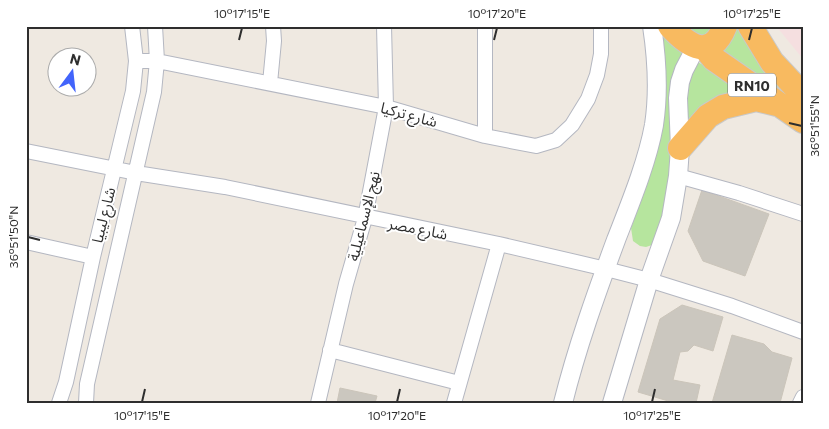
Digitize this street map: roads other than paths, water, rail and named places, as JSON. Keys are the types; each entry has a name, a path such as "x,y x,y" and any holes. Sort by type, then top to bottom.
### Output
{"highway":[{"name":"RN10","path":"670,26 680,37 700,47 714,59 792,100"},
{"path":"700,47 712,44 717,40 726,26"},
{"name":"RN10","path":"750,26 772,62 803,121"},
{"path":"680,148 708,116 723,107 756,100 792,100"}],"street":[{"name":"شارع ليبيا","path":"59,403 66,382 93,257 133,91 136,61 132,26"},
{"name":"شارع ليبيا","path":"86,403 87,384 154,92 157,61 155,26"},
{"path":"270,83 274,41 273,26"},
{"name":"نهج الإسماعيلية","path":"318,403 346,284 365,218 386,107 384,26"},
{"path":"485,26 485,136"},
{"name":"شارع تركيا","path":"136,61 157,61 386,107 485,136 536,146 556,140 572,125 588,100 597,74 601,26"},
{"path":"562,403 579,344 638,182 654,125 657,86 656,54 652,26"},
{"path":"612,403 649,280 671,218 678,176 680,148 678,98 680,82 684,70 700,47"},
{"name":"شارع مصر","path":"26,151 136,173 225,187 365,218 498,244 606,269 649,280 803,332"},
{"path":"678,176 803,214"},
{"path":"26,242 93,257"},
{"path":"454,403 498,244"},
{"path":"330,350 459,383"},
{"path":"800,403 803,397"}]}
